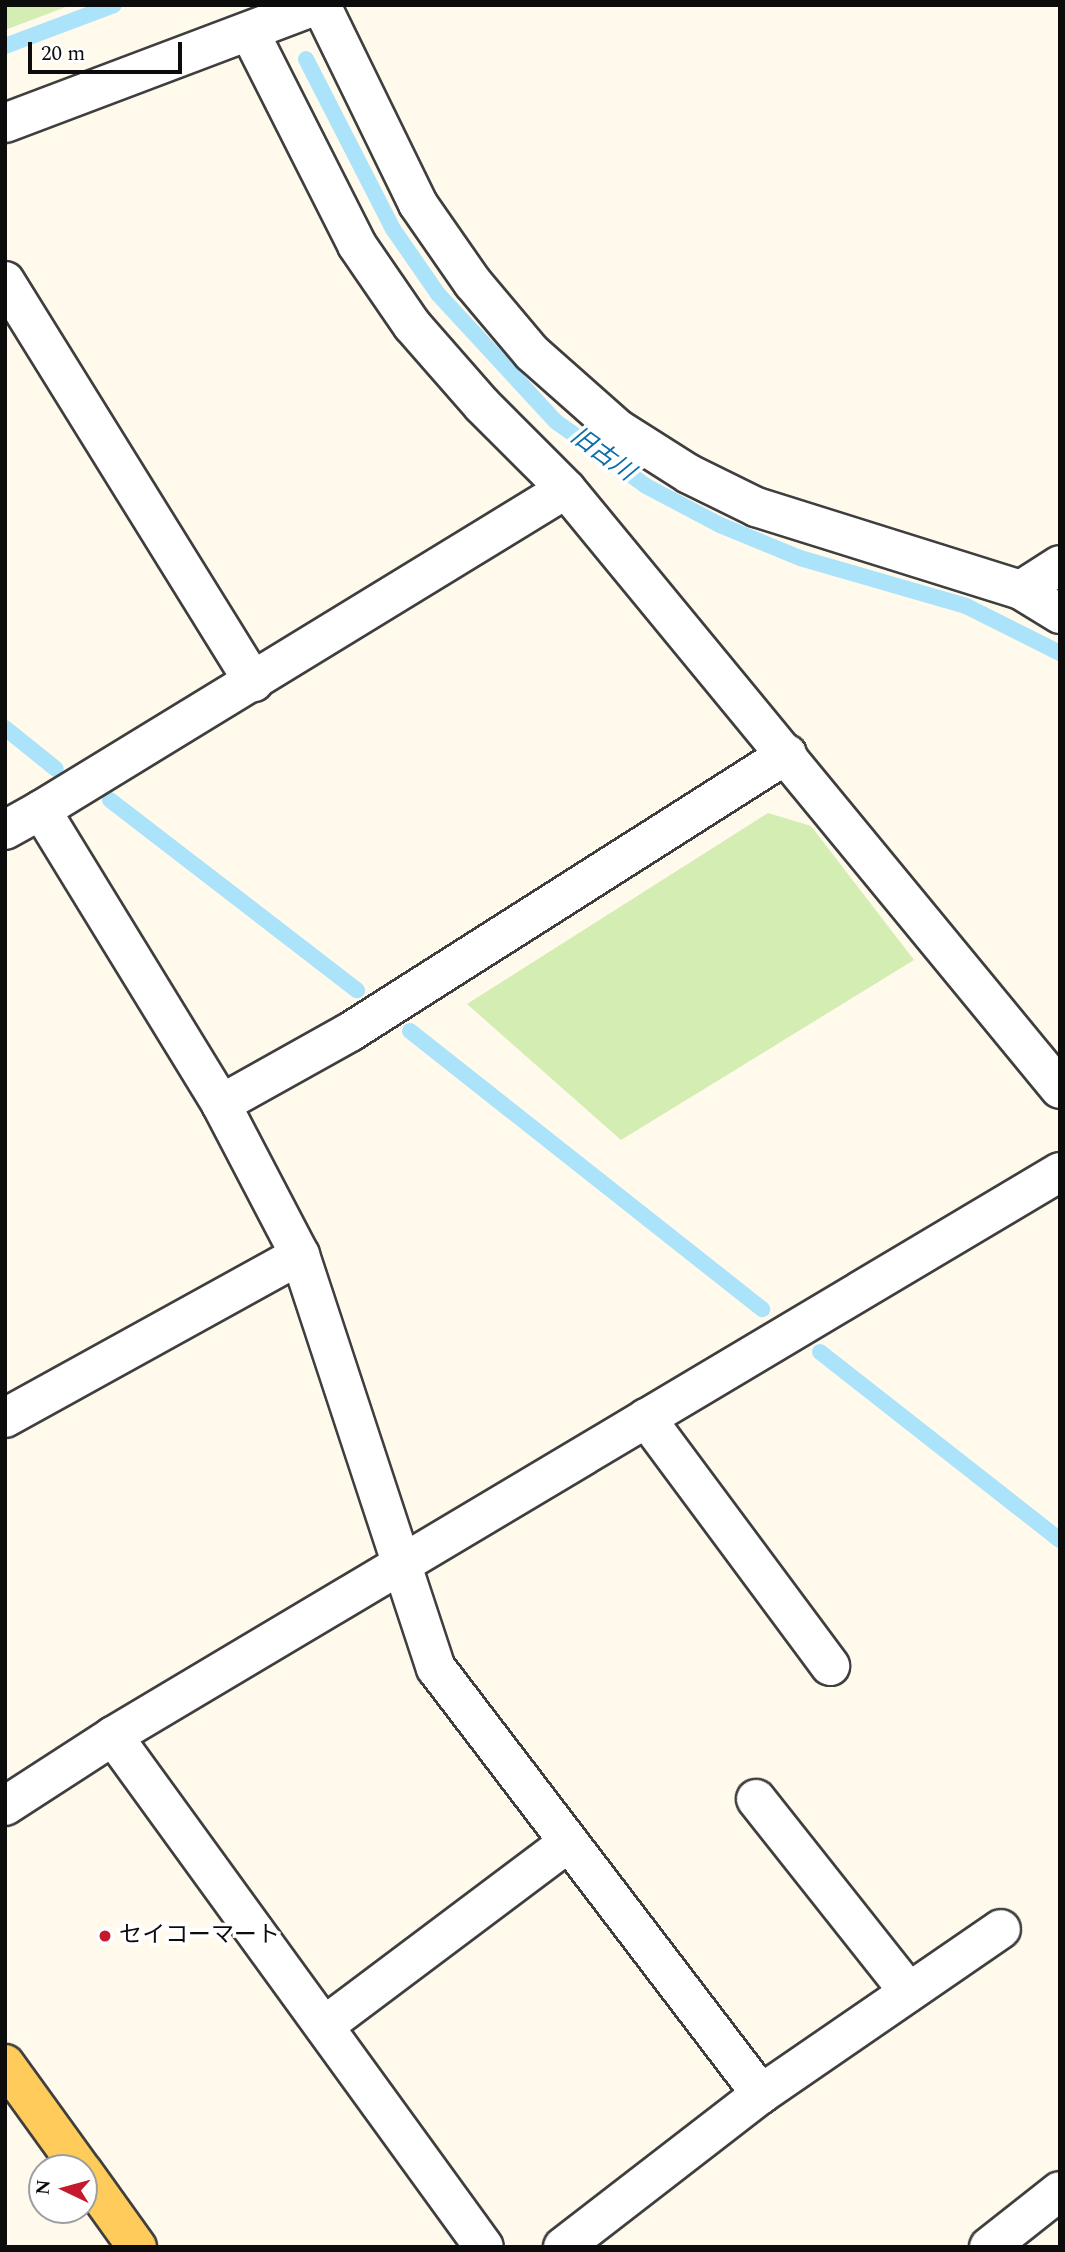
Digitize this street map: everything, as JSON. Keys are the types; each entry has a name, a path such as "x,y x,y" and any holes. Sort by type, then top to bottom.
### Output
{"main road":[{"path":"5,2064 70,2154"},
{"path":"98,2193 137,2247"}],"street":[{"path":"5,123 319,5 418,204 473,283 531,353 618,429 689,474 756,507 1021,590 1060,614"},
{"path":"250,33 365,257 421,335 482,405 566,489 788,754 1060,1089"},
{"path":"5,281 254,682"},
{"path":"5,830 254,682 566,489"},
{"path":"1021,590 1060,565"},
{"path":"221,1104 350,1032 788,754"},
{"path":"41,810 221,1104 300,1255 436,1668 761,2094"},
{"path":"5,1806 113,1736 1060,1172"},
{"path":"5,1418 300,1255"},
{"path":"646,1418 830,1666"},
{"path":"113,1736 484,2247"},
{"path":"756,1798 909,1992"},
{"path":"324,2026 569,1842"},
{"path":"563,2247 761,2094 1001,1929"},
{"path":"989,2247 1060,2191"}],"green space":[{"path":"5,5 71,5 5,30"},
{"path":"768,813 811,826 914,960 621,1140 467,1004"}],"waterway":[{"name":"旧古川","path":"5,46 114,5"},
{"name":"旧古川","path":"306,59 393,229 438,294 555,421 646,486 720,525 800,558 966,606 1060,653"},
{"path":"5,728 56,769"},
{"path":"110,800 357,990"},
{"path":"410,1031 762,1309"},
{"path":"820,1352 1060,1540"}],"place":[{"name":"セイコーマート","path":"105,1936"}]}
